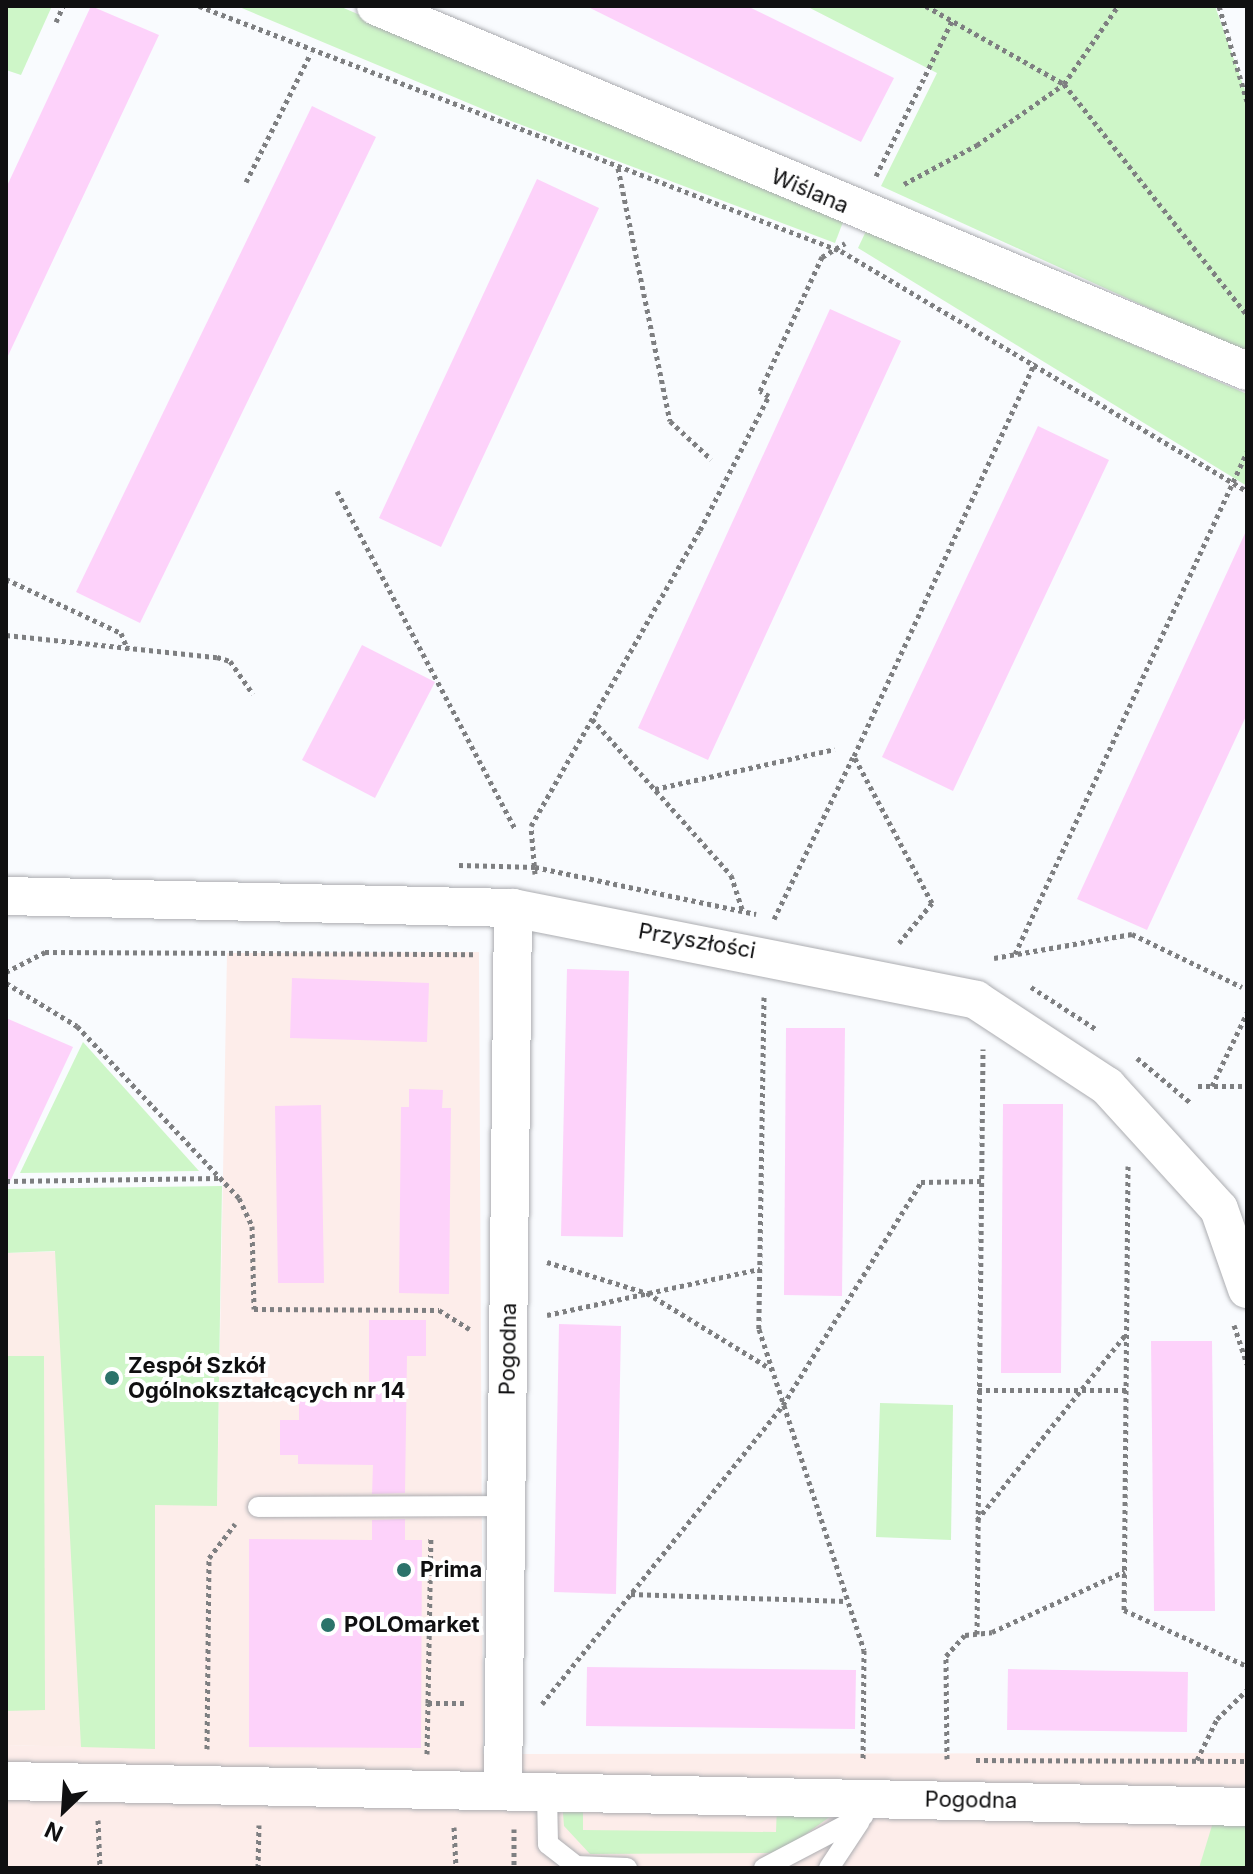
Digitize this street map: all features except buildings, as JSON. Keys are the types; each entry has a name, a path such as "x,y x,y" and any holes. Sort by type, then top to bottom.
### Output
{"street":[{"name":"Wiślana","path":"376,6 863,201 1247,371"},
{"name":"Przyszłości","path":"6,896 513,908 976,1000 1107,1086 1219,1209 1238,1299"},
{"name":"Pogodna","path":"503,1791 506,1506 525,1322 513,908"},
{"name":"Pogodna","path":"6,1781 547,1792 869,1807 1247,1807"}],"lane":[{"path":"258,1507 506,1506"},
{"path":"547,1792 548,1844 576,1866 627,1868"},
{"path":"764,1868 869,1807"},
{"path":"829,1868 869,1807"}],"path":[{"path":"56,22 63,6"},
{"path":"199,6 311,53 841,251 1247,491"},
{"path":"926,6 1064,84 1247,315"},
{"path":"863,201 883,195 977,145 1064,84 1118,6"},
{"path":"1219,6 1247,101"},
{"path":"555,914 565,888 536,877 531,826 769,396 760,391 822,257 841,251 952,21"},
{"path":"246,182 311,53"},
{"path":"618,167 670,421 711,459"},
{"path":"774,919 854,756 1035,363"},
{"path":"1015,954 1231,479 1247,452"},
{"path":"337,491 515,828"},
{"path":"6,579 121,633 128,650"},
{"path":"6,635 230,661 253,694"},
{"path":"592,719 731,875 743,910"},
{"path":"655,789 835,749"},
{"path":"854,756 932,903 899,943"},
{"path":"994,958 1132,934 1242,987"},
{"path":"6,972 45,952 512,954"},
{"path":"6,983 77,1026 220,1178 252,1226 254,1309 439,1310 464,1329 525,1322 760,1269"},
{"path":"764,986 759,1329 845,1601 864,1650 863,1759"},
{"path":"1212,1086 1247,1013"},
{"path":"977,1634 984,1036 995,1043"},
{"path":"1198,1086 1247,1086"},
{"path":"1128,1159 1124,1610 1247,1666"},
{"path":"6,1181 220,1178"},
{"path":"533,1714 783,1405 921,1182 981,1181"},
{"path":"542,1260 647,1293 771,1370"},
{"path":"1238,1299 1247,1364"},
{"path":"976,1520 1087,1390 1127,1333"},
{"path":"978,1390 1126,1390"},
{"path":"427,1757 431,1506"},
{"path":"222,1754 207,1753 209,1558 230,1527 258,1507"},
{"path":"947,1759 946,1656 977,1634 1125,1571"},
{"path":"631,1594 845,1601"},
{"path":"1197,1760 1217,1719 1247,1690"},
{"path":"428,1703 473,1703"},
{"path":"411,1757 439,1757"},
{"path":"848,1759 876,1759"},
{"path":"937,1759 1247,1761"},
{"path":"99,1783 100,1868"}],"shaded area":[{"path":"479,952 483,1754 1247,1753 1247,1868 6,1868 6,1745 155,1748 155,1504 217,1506 227,953"},
{"name":"Zespół Szkół Ogólnokształcących nr 14","path":"220,1246 217,1506 155,1505 155,1749 6,1745 6,1253"}],"green space":[{"path":"6,6 52,6 21,75 6,70"},
{"path":"237,6 339,6 843,222 835,243 511,121"},
{"path":"806,6 1215,6 1247,96 1247,353 881,186 937,73"},
{"path":"867,229 1247,394 1247,486 858,248"},
{"path":"83,1042 199,1171 20,1173"},
{"name":"Zespół Szkół Ogólnokształcących nr 14","path":"222,1186 217,1506 155,1505 155,1749 81,1747 55,1251 6,1253 6,1189"},
{"path":"6,1356 44,1356 45,1710 6,1711"},
{"path":"880,1403 953,1405 951,1540 876,1537"},
{"path":"562,1801 583,1802 583,1830 776,1832 777,1805 835,1813 780,1853 590,1854 564,1826"},
{"path":"1214,1819 1247,1823 1247,1868 1199,1868"}],"place":[{"name":"Zespół Szkół Ogólnokształcących nr 14","path":"112,1378"},
{"name":"Prima","path":"404,1570"},
{"name":"POLOmarket","path":"328,1625"}]}
